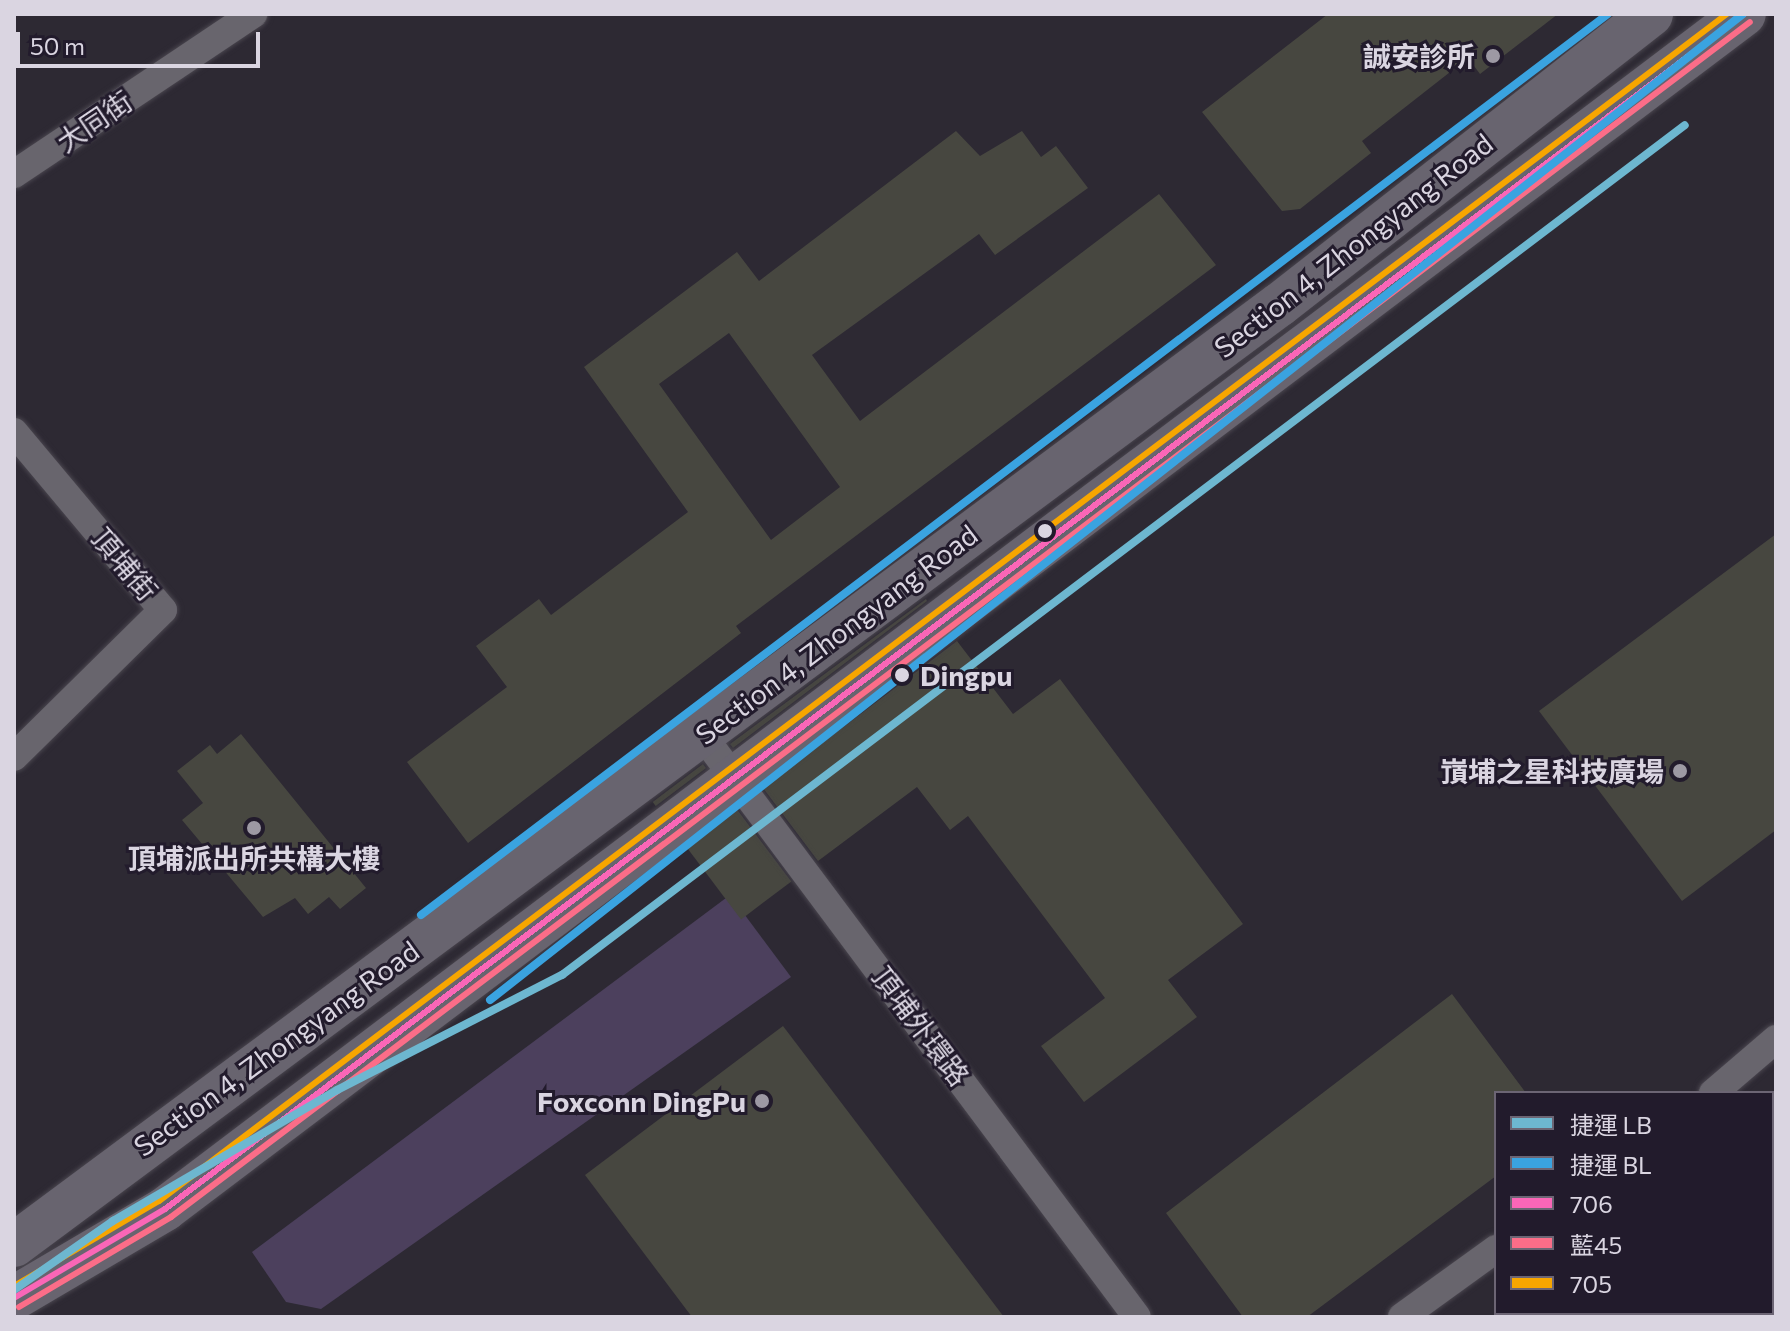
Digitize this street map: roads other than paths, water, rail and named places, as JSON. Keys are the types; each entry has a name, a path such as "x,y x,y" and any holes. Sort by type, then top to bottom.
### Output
{"main road":[{"name":"Section 4, Zhongyang Road","path":"14,1245 1279,305 1651,14"},
{"name":"Section 4, Zhongyang Road","path":"14,1298 165,1209 733,773 1744,14"}],"street":[{"name":"大同街","path":"14,174 253,14"},
{"name":"頂埔街","path":"14,757 163,610 17,443"},
{"name":"頂埔外環路","path":"703,736 1137,1317"},
{"path":"1715,1091 1776,1039"},
{"path":"1402,1317 1494,1250"}],"metro line":[{"name":"BL","path":"421,915 1608,14"},
{"name":"BL","path":"490,1000 1743,14"},
{"name":"LB","path":"14,1290 113,1221 337,1090 562,975 1685,125"}],"place":[{"name":"誠安診所","path":"1493,56"},
{"name":"Dingpu","path":"902,675"},
{"name":"嵿埔之星科技廣場","path":"1680,771"},
{"name":"頂埔派出所共構大樓","path":"254,828"},
{"name":"Foxconn DingPu","path":"762,1101"}]}
